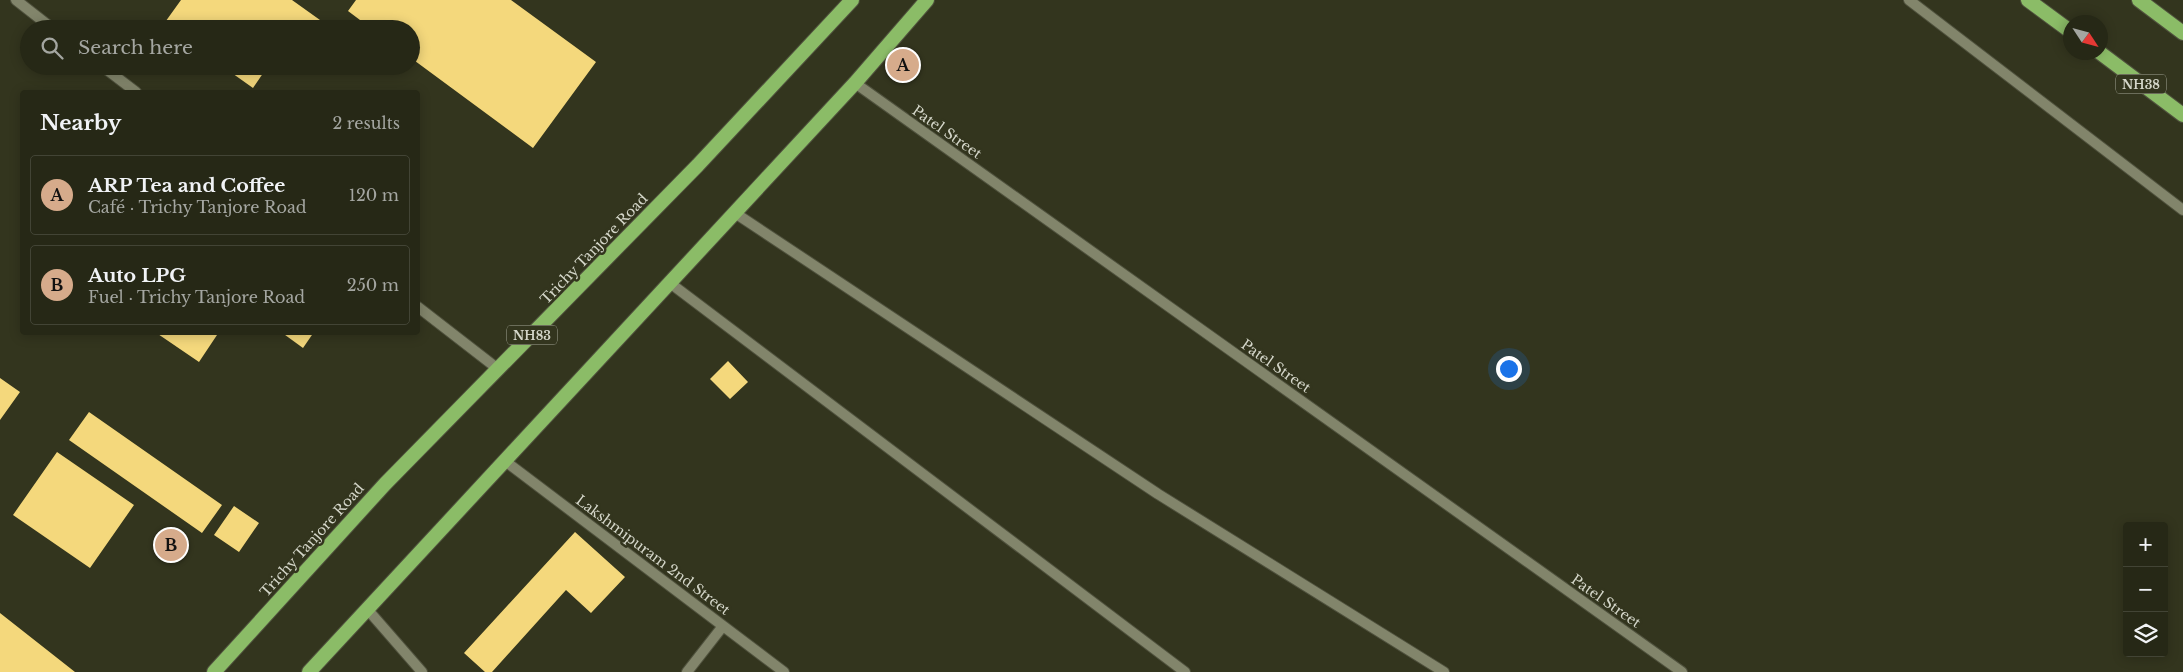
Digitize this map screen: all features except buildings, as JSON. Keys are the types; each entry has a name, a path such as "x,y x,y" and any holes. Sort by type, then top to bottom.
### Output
{"highway":[{"name":"Trichy Tanjore Road","path":"214,672 385,484 698,165 852,0"},
{"path":"309,672 855,83 927,0"},
{"path":"2028,0 2063,26"},
{"path":"2139,0 2183,33"},
{"name":"NH38","path":"2108,59 2183,115"}],"street":[{"path":"16,0 42,20"},
{"path":"1909,0 2183,210"},
{"path":"114,75 133,90"},
{"name":"Patel Street","path":"855,83 1682,672"},
{"path":"735,213 1158,494 1444,672"},
{"path":"670,283 1185,672"},
{"path":"420,310 498,369"},
{"name":"Lakshmipuram 2nd Street","path":"505,460 784,672"},
{"path":"368,610 422,672"},
{"path":"687,672 723,626"}],"place":[{"name":"ARP Tea and Coffee","path":"903,65"},
{"name":"Auto LPG","path":"171,545"}]}
